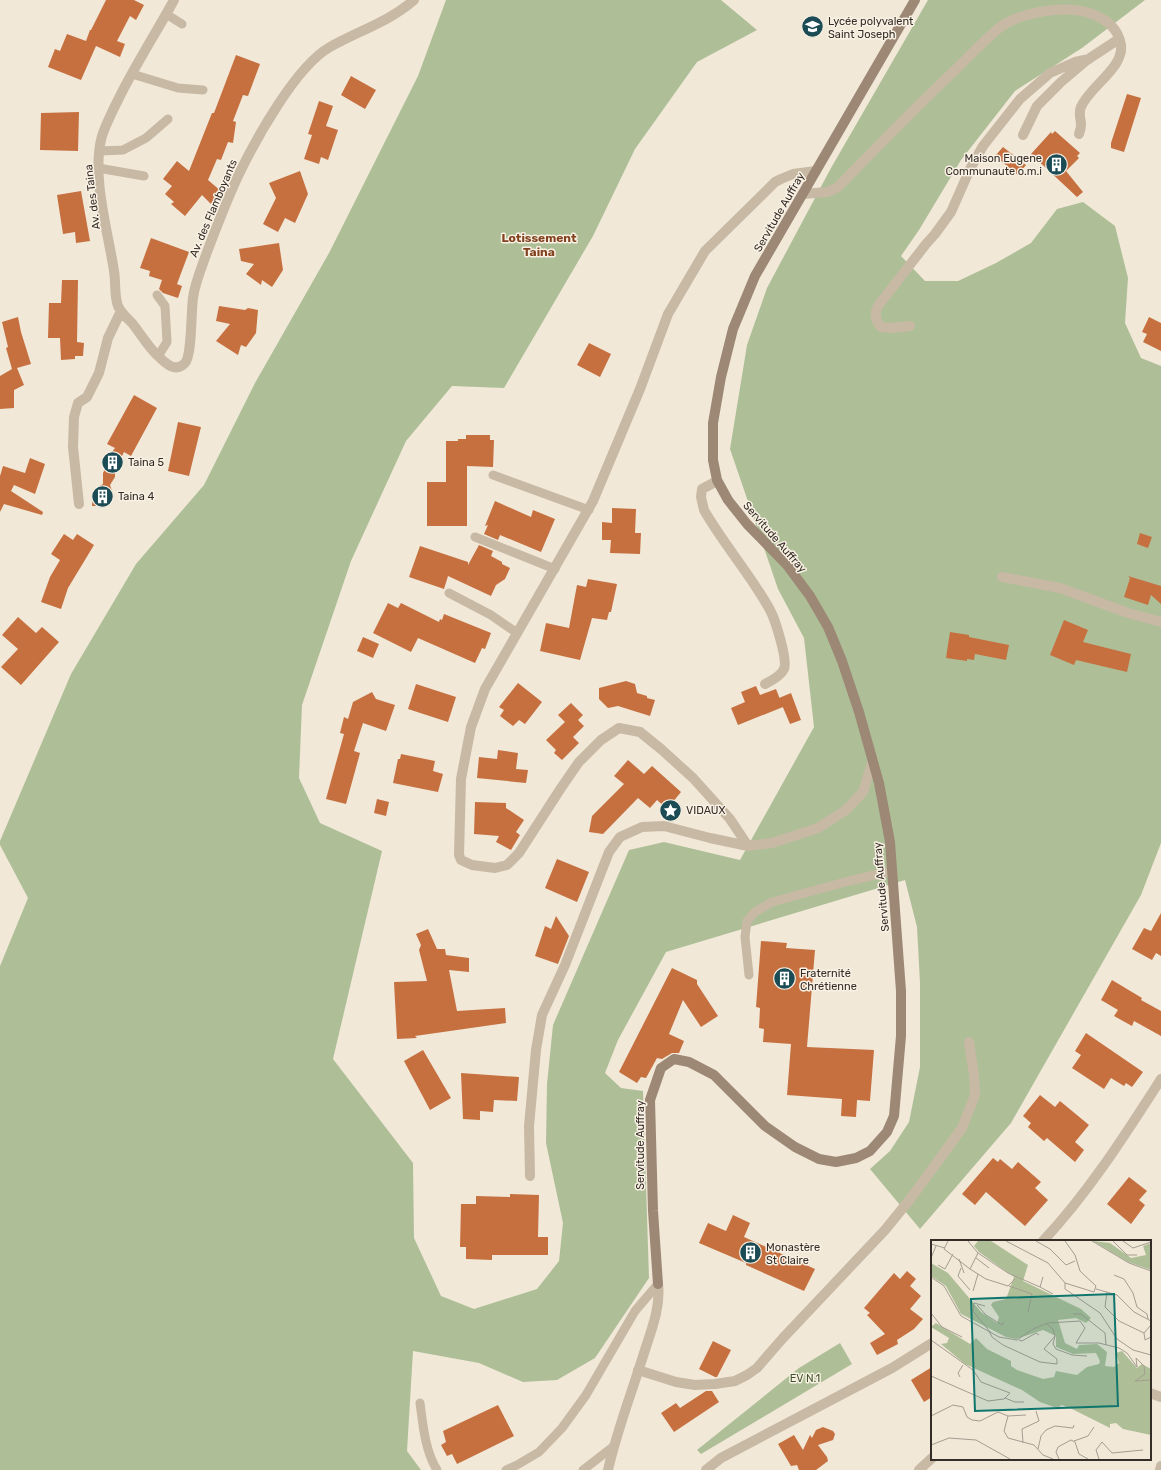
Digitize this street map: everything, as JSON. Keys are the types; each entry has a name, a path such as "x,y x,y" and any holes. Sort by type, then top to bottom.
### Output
{"street":[{"name":"Av. des Taina","path":"121,311 117,301 98,168 102,137 111,114 132,74 174,0"},
{"name":"Av. des Flamboyants","path":"121,311 158,356 170,367 185,364 189,358 191,314 194,292 198,278 222,213 239,174 261,132 300,73 313,59 328,47 391,17 414,0"},
{"name":"Servitude Auffray","path":"658,1284 653,1211 650,1100 661,1068 674,1059 689,1062 714,1075 765,1126 795,1147 819,1159 836,1162 856,1158 870,1150 887,1132 894,1116 901,1036 901,991 890,842 879,783 845,669 828,627 810,596 787,565 747,524 728,500 717,481 713,460 714,423 721,377 733,329 755,276 915,0"},
{"path":"803,194 828,192 838,187 900,123 1000,27 1027,14 1049,10 1085,12 1099,16 1109,22 1114,28 1121,45 1121,52 1118,62 1088,96 1080,108 1079,114 1081,125 1079,134"},
{"path":"1023,135 1037,106 1061,82 1089,59 1118,39"},
{"path":"910,326 892,328 881,327 875,317 875,311 951,212 970,169 983,146 1020,99 1045,77 1074,62 1089,59"},
{"path":"748,846 730,819 693,778 640,732 619,728 601,740 579,762 519,853 511,861 501,867 496,868 472,865 461,860 458,849 461,779 471,726 485,689 589,510 640,389 668,314 705,251 775,182 793,174 816,171"},
{"path":"79,504 73,447 74,417 78,403 87,397 99,373 108,338 121,311"},
{"path":"717,481 702,489 701,497 704,510 771,611 783,650 785,661 784,670 775,679 765,684"},
{"path":"1002,577 1060,588 1128,613 1161,622"},
{"path":"530,1176 529,1126 536,1050 542,1015 565,965 609,852 620,837 642,827 664,826 748,846 772,843 818,828 846,810 863,792 872,760"},
{"path":"638,1370 676,1382 695,1385 734,1381 757,1368 783,1338 885,1230 916,1192 962,1128 975,1095 974,1075 969,1042"},
{"path":"1044,1240 1072,1208 1120,1143 1161,1079"},
{"path":"608,1470 614,1446 653,1322 659,1295 658,1284"},
{"path":"706,1470 721,1458 892,1368 931,1344"},
{"path":"1151,1394 1161,1397"},
{"path":"919,1470 931,1459"},
{"path":"1160,1470 1161,1466"}],"lane":[{"path":"166,14 182,24"},
{"path":"132,74 178,88 203,90"},
{"path":"100,151 123,150 146,138 168,119"},
{"path":"98,168 144,176"},
{"path":"157,295 165,306 167,342 158,356"},
{"path":"493,475 589,510"},
{"path":"475,537 555,568"},
{"path":"449,593 491,616 517,633"},
{"path":"749,975 744,944 746,926 747,921 760,908 772,902 804,893 892,871"},
{"path":"506,1470 539,1452 562,1428 589,1389 634,1311 658,1284"},
{"path":"420,1403 424,1432 429,1453 436,1470"},
{"path":"583,1470 614,1446"}],"green space":[{"path":"446,0 721,0 757,30 697,62 635,149 593,236 504,388 452,386 406,441 351,561 302,705 299,778 320,823 382,851 333,1059 413,1163 414,1238 441,1296 474,1309 537,1289 559,1261 563,1223 546,1143 547,1084 553,1025 629,850 664,842 740,860 814,727 804,638 778,589 730,449 747,345 767,288 831,168 928,0 1145,0 1082,48 1015,91 961,160 919,230 901,256 925,281 958,281 996,263 1031,243 1057,209 1083,202 1115,226 1128,278 1125,323 1141,358 1161,366 1161,843 1141,895 1011,1123 920,1229 870,1169 890,1151 909,1122 920,1067 920,983 917,927 905,880 666,952 618,1040 605,1073 621,1088 643,1091 649,1278 595,1358 557,1380 523,1382 479,1363 413,1351 407,1451 421,1470 0,1470 0,966 28,898 0,845 0,841 71,674 136,564 204,485 255,383 329,253 418,76"},
{"name":"EV N.1","path":"840,1343 852,1364 701,1454 697,1450 799,1368"}],"building":[{"path":"106,0 134,0 144,5 136,20 130,16 117,41 125,44 120,57 96,46 81,80 48,67 55,49 60,51 67,34 86,41 90,30"},
{"path":"236,55 260,64 248,96 243,95 233,121 236,122 233,143 228,142 221,160 217,159 208,180 222,192 211,204 202,195 185,216 171,204 174,202 165,194 172,186 163,179 177,161 189,171 212,113 214,113"},
{"path":"351,76 376,90 365,109 341,95"},
{"path":"1127,94 1141,98 1124,152 1111,148 1111,143"},
{"path":"319,101 333,106 326,126 338,130 328,160 321,157 319,164 304,159 312,135 308,134"},
{"path":"79,112 78,151 40,150 41,113"},
{"name":"Maison Eugene Communaute o.m.i","path":"1055,131 1080,153 1077,156 1079,158 1066,171 1083,192 1077,197 1031,154 1051,132 1052,134"},
{"name":"Maison Eugene Communaute o.m.i","path":"1003,147 1026,165 1018,175 995,156"},
{"path":"300,171 308,194 295,223 285,218 278,232 263,224 276,198 269,183"},
{"path":"81,191 90,241 76,243 75,232 63,234 57,195"},
{"path":"151,238 189,252 177,284 182,286 178,298 163,293 159,289 162,280 149,276 150,271 140,268"},
{"path":"279,243 283,270 272,287 262,280 261,285 246,274 254,264 241,261 239,249"},
{"path":"62,280 78,280 77,342 84,343 83,356 75,356 75,359 61,360 60,338 48,338 49,303 61,303"},
{"path":"219,306 245,310 248,308 258,310 256,333 246,347 241,345 238,355 216,341 230,324 216,321"},
{"path":"18,317 31,364 17,368 24,385 14,390 14,408 0,409 0,376 12,369 6,348 8,347 2,322"},
{"path":"1149,317 1161,323 1161,351 1143,342 1147,334 1142,332"},
{"path":"589,343 611,354 600,377 577,365"},
{"path":"134,395 157,408 131,456 124,452 115,470 115,477 110,485 113,494 111,502 106,506 92,506 93,492 96,488 103,484 103,473 107,465 106,460 115,448 107,444"},
{"path":"178,422 201,427 189,476 168,471"},
{"path":"466,435 490,435 490,440 494,440 493,467 467,466 467,526 427,526 427,482 446,482 446,441 466,439"},
{"path":"30,458 45,464 35,494 14,485 11,491 43,512 42,515 4,504 0,512 0,476 3,466 25,473"},
{"path":"495,501 531,517 533,510 555,519 541,552 500,535 498,540 484,534 488,525 485,526"},
{"path":"612,508 636,509 635,533 641,533 640,554 610,553 611,540 602,540 602,522 612,523"},
{"path":"1140,533 1152,537 1148,548 1137,544"},
{"path":"64,534 73,540 77,534 94,545 68,588 61,609 41,602 50,577 60,560 51,554"},
{"path":"479,545 493,551 491,556 510,568 505,579 496,585 491,596 448,576 444,589 409,577 420,546 468,562 468,565"},
{"path":"1128,576 1161,586 1161,604 1151,595 1148,605 1124,597 1130,578"},
{"path":"588,579 617,584 611,612 609,612 607,620 592,618 580,660 540,651 546,623 569,628 577,585 586,587"},
{"path":"388,603 398,608 401,603 439,622 440,619 442,620 444,614 491,633 485,649 482,648 475,663 418,638 411,652 373,633"},
{"path":"18,617 36,633 42,627 59,642 21,685 1,667 18,649 2,635"},
{"path":"1064,620 1088,630 1083,642 1131,654 1127,672 1076,660 1074,665 1050,655"},
{"path":"950,632 1009,645 1006,660 975,654 974,660 967,659 967,661 946,658"},
{"path":"363,637 379,644 373,658 357,651"},
{"path":"626,681 635,684 637,693 655,700 650,716 618,706 608,708 599,699 599,688"},
{"path":"518,683 542,702 525,724 519,720 513,726 500,716 504,710 499,707"},
{"path":"416,684 456,697 448,722 408,709"},
{"path":"756,686 760,695 776,689 783,707 738,725 731,708 745,702 741,692"},
{"path":"372,692 376,699 395,705 386,731 363,723 354,751 360,753 346,804 326,799 344,734 340,733 344,717 348,719 353,702"},
{"path":"791,693 801,720 790,724 779,698"},
{"path":"571,703 583,715 578,720 584,726 573,737 579,743 562,760 554,753 556,750 546,740 565,722 558,715"},
{"path":"498,750 518,753 516,769 528,770 526,783 477,778 479,757 497,759"},
{"path":"401,754 435,761 433,771 443,774 438,792 393,783 398,759 400,759"},
{"path":"628,760 644,774 652,766 681,792 667,809 657,800 650,808 638,798 603,834 589,832 592,816 624,784 614,776"},
{"path":"377,799 389,802 386,816 374,813"},
{"path":"475,802 506,803 506,808 524,820 516,832 520,835 511,850 496,842 499,836 474,834"},
{"path":"557,859 589,872 577,902 545,888"},
{"path":"1161,913 1161,956 1156,953 1152,960 1132,949 1144,928 1151,931"},
{"path":"556,916 569,936 558,964 535,956 545,926 551,929"},
{"path":"428,929 437,949 445,949 446,955 469,958 469,972 449,970 457,1011 505,1008 506,1023 415,1036 417,1038 397,1039 394,982 427,981 419,950 421,945 416,934"},
{"path":"761,941 787,943 786,948 815,950 807,1047 874,1050 870,1101 857,1100 856,1117 841,1116 842,1099 787,1095 791,1044 763,1042 764,1029 759,1028 760,1008 756,1007"},
{"path":"672,968 697,980 697,984 718,1016 701,1027 683,1000 669,1034 684,1041 679,1053 672,1053 662,1059 657,1058 646,1078 641,1077 637,1083 619,1072"},
{"path":"1112,980 1142,998 1141,1000 1161,1011 1161,1036 1134,1021 1132,1026 1114,1016 1118,1010 1101,1000"},
{"path":"1086,1033 1143,1072 1132,1087 1126,1083 1124,1086 1111,1078 1104,1089 1072,1068 1081,1055 1075,1051"},
{"path":"423,1050 451,1098 430,1110 404,1061"},
{"path":"461,1073 519,1077 517,1101 494,1100 493,1112 480,1111 480,1120 463,1119"},
{"path":"1040,1095 1055,1107 1060,1101 1089,1125 1075,1142 1084,1150 1075,1162 1047,1138 1044,1141 1028,1127 1031,1123 1023,1116"},
{"path":"993,1158 998,1162 1000,1159 1012,1169 1018,1162 1041,1182 1035,1188 1048,1200 1025,1226 986,1192 975,1205 962,1194"},
{"path":"1129,1177 1147,1191 1139,1200 1145,1205 1131,1224 1107,1204"},
{"path":"510,1194 539,1195 538,1237 548,1237 548,1255 492,1255 492,1260 466,1259 466,1247 460,1247 461,1204 476,1204 476,1196 510,1197"},
{"name":"Monastère St Claire","path":"733,1215 750,1223 744,1237 815,1269 804,1291 746,1265 746,1263 699,1243 708,1223 726,1231"},
{"path":"907,1271 916,1279 910,1286 921,1296 910,1309 923,1319 914,1329 897,1340 898,1344 877,1355 870,1343 885,1334 867,1315 870,1313 864,1308 894,1273 900,1279"},
{"path":"713,1341 731,1350 717,1377 699,1369"},
{"path":"931,1368 931,1398 924,1402 911,1380"},
{"path":"706,1391 712,1391 719,1402 674,1432 661,1413 676,1403 680,1408"},
{"path":"498,1405 514,1436 457,1464 452,1454 447,1456 441,1445 446,1442 443,1431"},
{"path":"823,1427 833,1431 835,1434 833,1440 818,1445 827,1457 828,1461 816,1470 799,1470 797,1465 791,1466 778,1444 794,1435 803,1450 810,1435 812,1438 816,1430"}],"place":[{"name":"Lycée polyvalent Saint Joseph","path":"812,27"},
{"name":"Maison Eugene Communaute o.m.i","path":"1057,164"},
{"name":"Taina 5","path":"113,462"},
{"name":"Taina 4","path":"102,496"},
{"name":"VIDAUX","path":"670,810"},
{"name":"Fraternité Chrétienne","path":"785,979"},
{"name":"Monastère St Claire","path":"751,1253"}],"district":[{"name":"Lotissement Taina","path":"539,245"}]}
